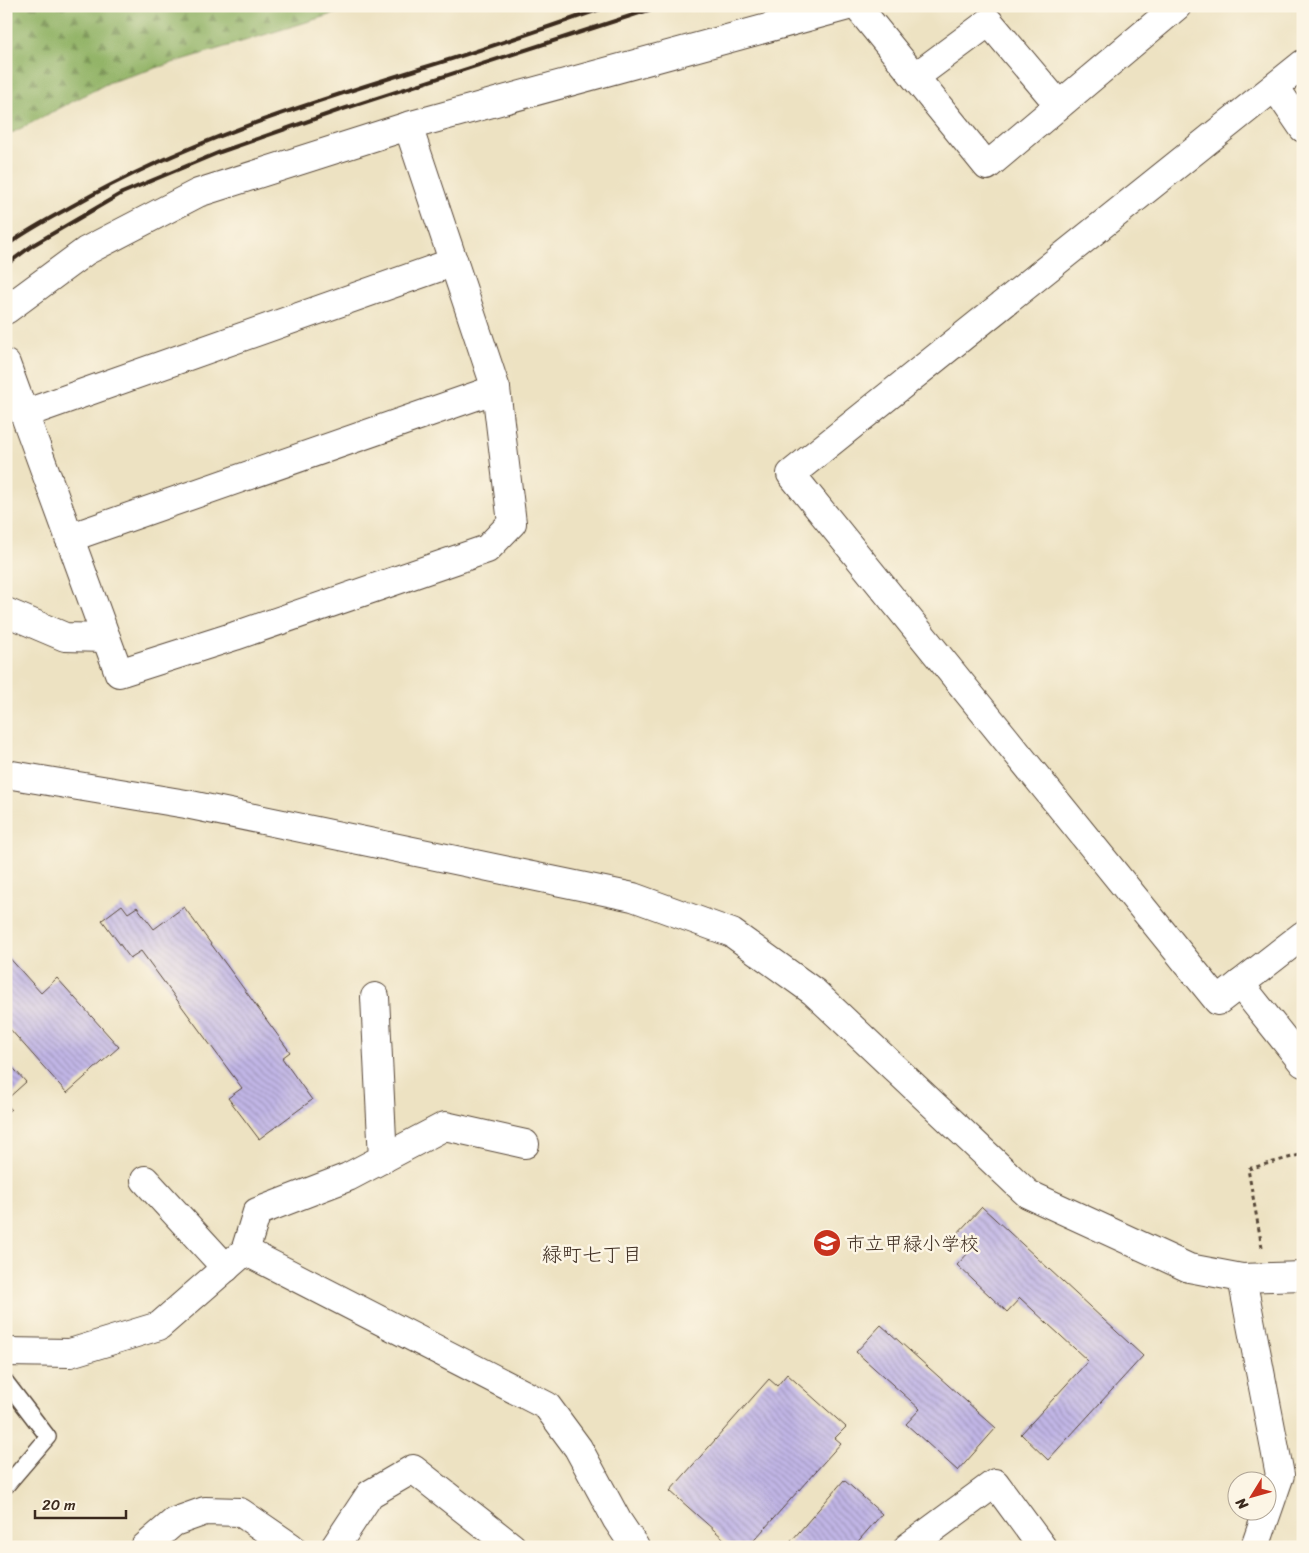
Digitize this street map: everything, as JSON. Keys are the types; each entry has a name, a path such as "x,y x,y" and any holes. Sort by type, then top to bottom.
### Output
{"street":[{"path":"6,310 86,251 198,193 408,126 848,6"},
{"path":"858,6 987,166 1177,6"},
{"path":"915,77 989,22 1059,105"},
{"path":"1303,64 791,474 1218,1001 1303,935"},
{"path":"1275,87 1303,128"},
{"path":"6,364 119,673 235,636 486,549 512,523 496,389 408,126"},
{"path":"24,414 454,262"},
{"path":"69,538 496,389"},
{"path":"6,612 65,637 106,638"},
{"path":"6,774 186,804 623,895 732,933 814,992 1028,1194 1189,1268 1255,1278 1303,1276"},
{"path":"1240,984 1303,1063"},
{"path":"375,997 383,1159"},
{"path":"6,1352 70,1353 159,1326 236,1259 257,1212 348,1177 445,1126 525,1144"},
{"path":"145,1180 236,1259 547,1406 578,1448 617,1520 636,1547"},
{"path":"1255,1278 1280,1475 1255,1547"},
{"path":"335,1547 370,1494 413,1469 512,1547"},
{"path":"908,1547 994,1483 1042,1547"},
{"path":"145,1547 174,1522 205,1511 240,1512 291,1547"}],"lane":[{"path":"6,1382 48,1437 6,1486"}],"path":[{"path":"1255,1278 1248,1169 1303,1154"}],"green space":[{"path":"6,6 359,6 110,82 6,136"}],"building":[{"path":"122,905 128,913 137,907 154,929 184,907 290,1052 282,1058 312,1100 259,1139 228,1098 242,1088 141,951 130,958 102,920"},
{"path":"6,954 41,993 57,978 119,1047 67,1093 9,1028 6,1031"},
{"path":"6,1060 26,1082 6,1100"},
{"path":"6,1103 11,1109 6,1113"},
{"path":"982,1207 1143,1356 1048,1460 1021,1434 1088,1361 1020,1298 1007,1312 957,1265 970,1251 954,1237"},
{"path":"881,1325 996,1428 958,1471 906,1424 920,1409 856,1352"},
{"path":"787,1374 846,1427 835,1438 841,1443 748,1547 733,1547 670,1491 769,1379 777,1386"},
{"path":"844,1480 882,1514 853,1547 786,1547"}],"railway":[{"path":"6,246 39,224 115,183 199,144 286,112 491,47 609,6"},
{"path":"6,265 33,245 122,193 220,152 337,111 661,6"}],"place":[{"name":"市立甲緑小学校","path":"827,1243"}],"district":[{"name":"緑町七丁目","path":"592,1254"}]}
